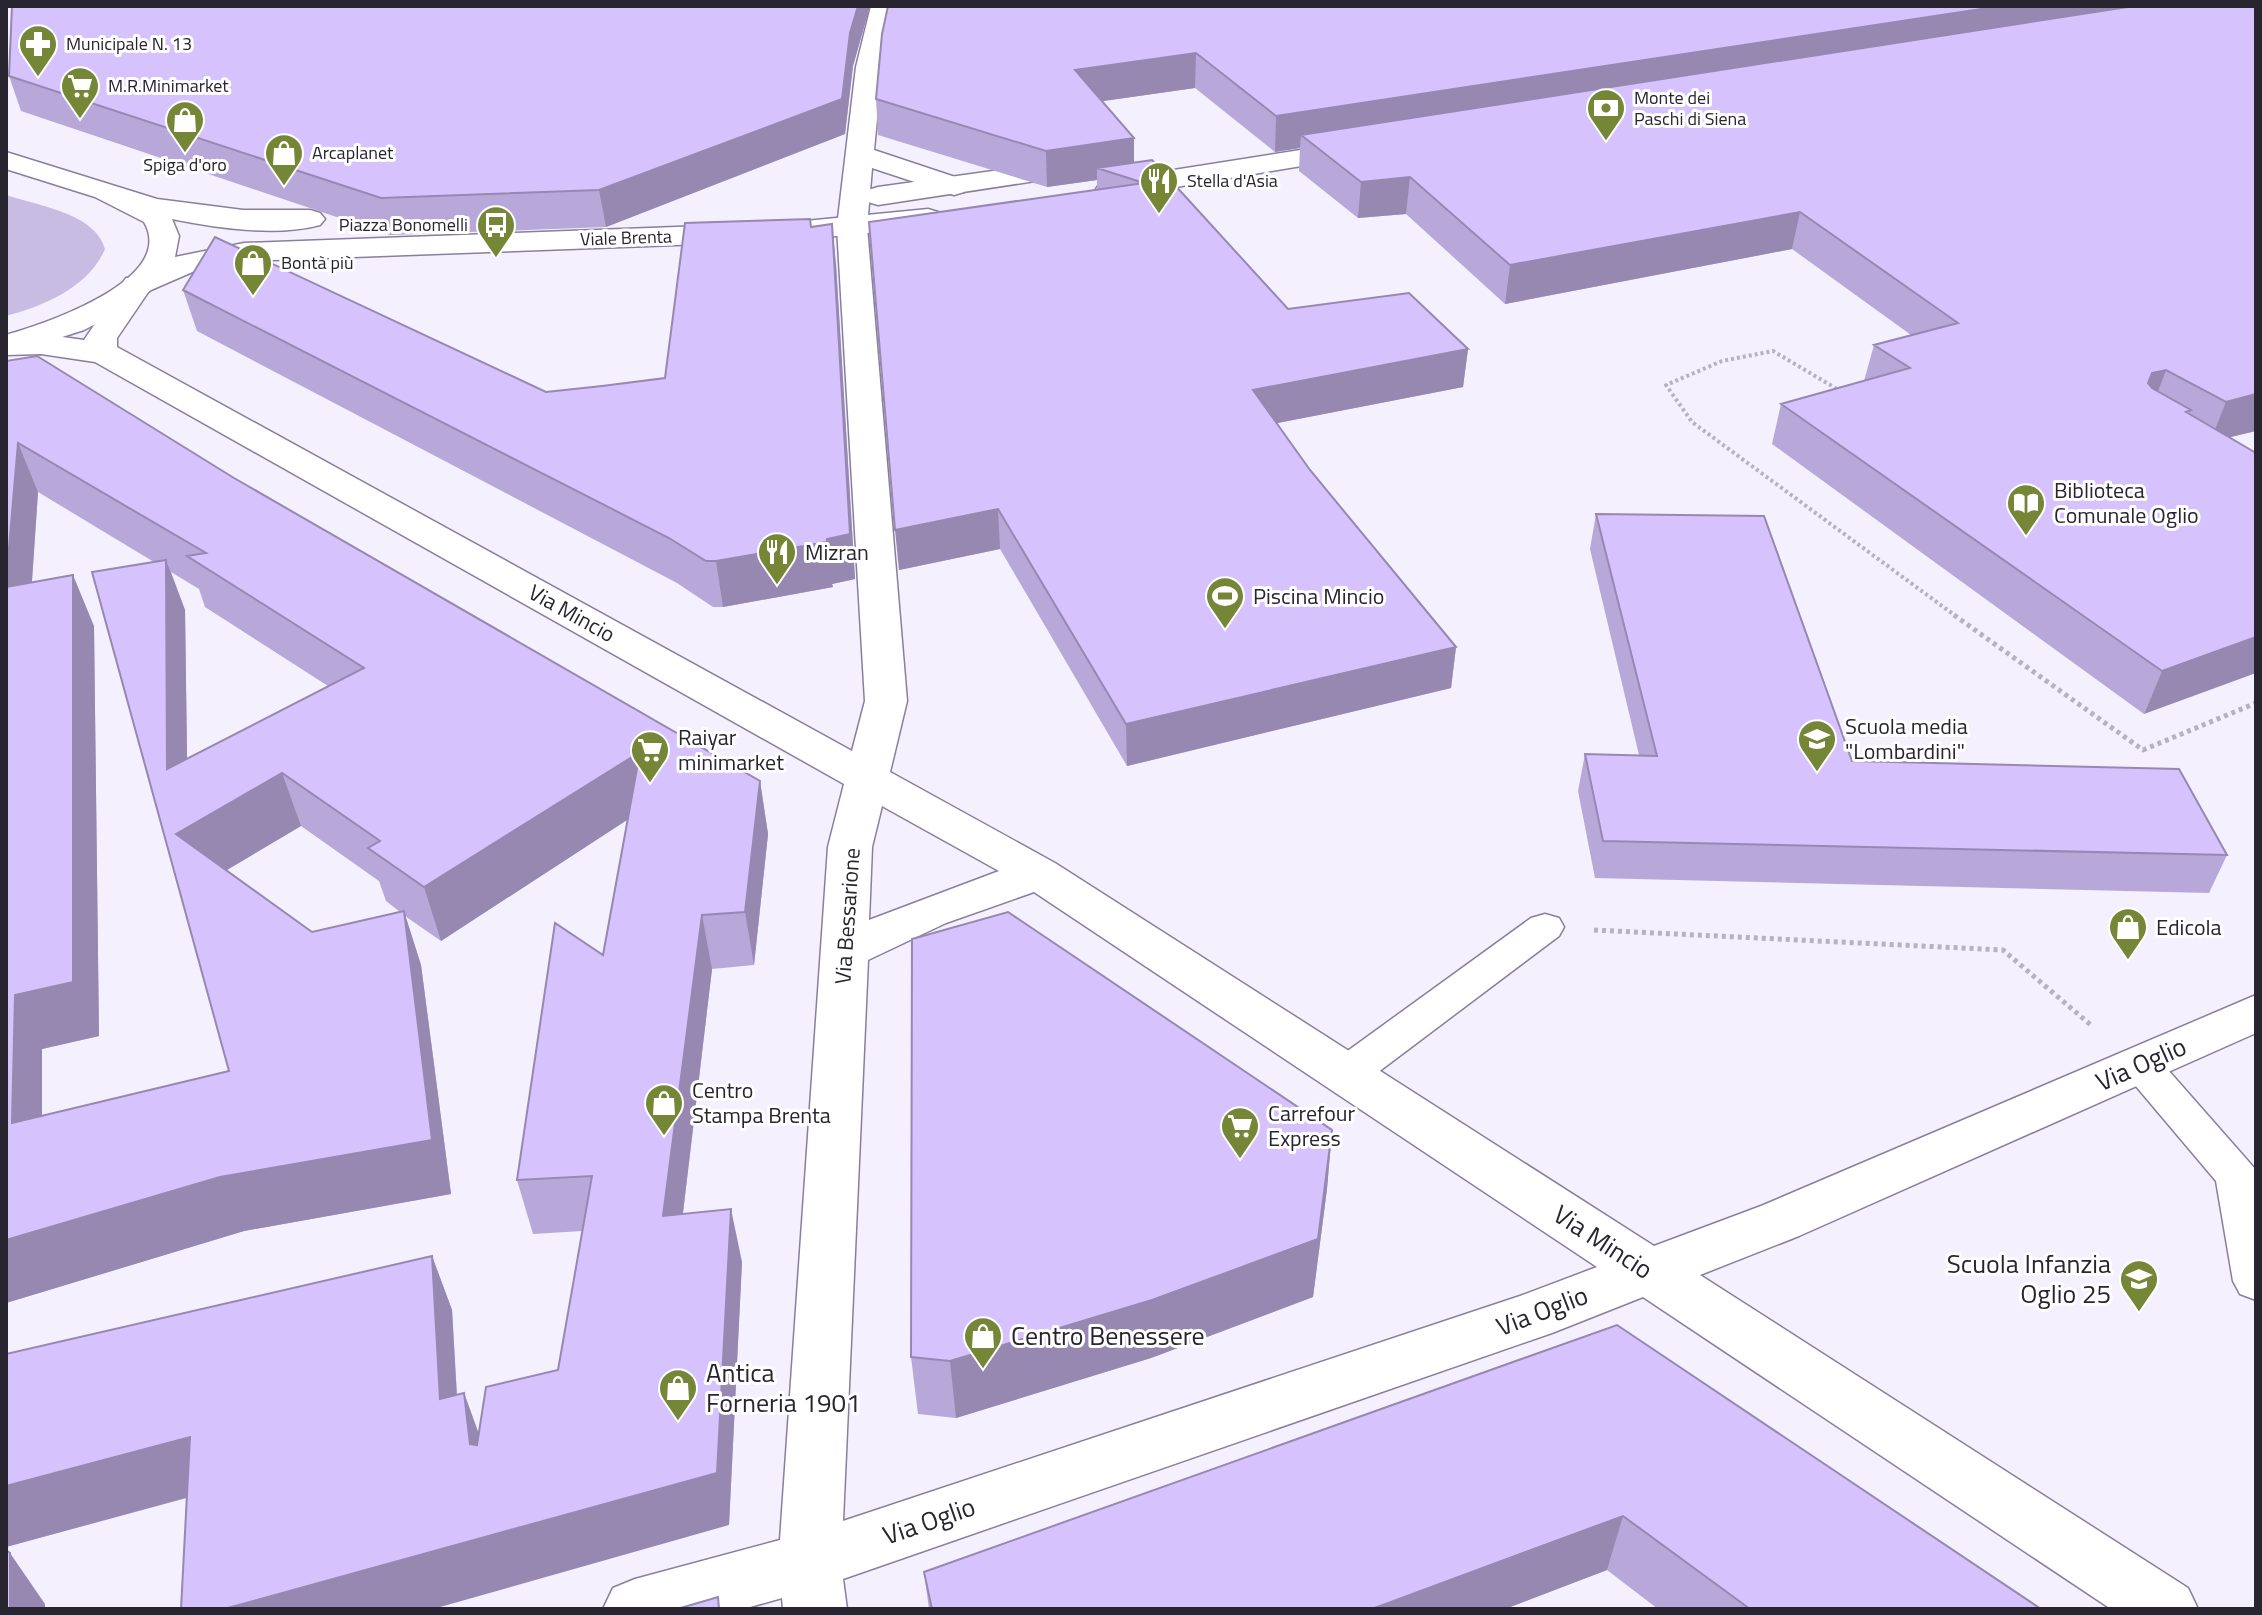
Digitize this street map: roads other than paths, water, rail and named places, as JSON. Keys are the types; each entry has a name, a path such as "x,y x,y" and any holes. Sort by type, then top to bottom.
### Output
{"street":[{"name":"Via Bessarione","path":"812,1585 850,847 886,701 843,208 862,155 869,67 883,6"},
{"path":"1077,194 1391,144"},
{"path":"862,155 952,200"},
{"path":"6,160 134,203 196,217 231,220 337,218"},
{"name":"Viale Brenta","path":"137,285 189,262 244,252 952,200 1094,164"},
{"path":"104,353 101,338 137,285 160,258 165,237 154,216 134,203"},
{"path":"6,345 94,313 137,285"},
{"name":"Via Mincio","path":"6,345 41,344 104,353 1039,874 2166,1609"},
{"path":"844,951 930,912 1039,874"},
{"name":"Via Oglio","path":"635,1609 812,1585 1780,1221 2256,1013"}],"lane":[{"path":"1346,1074 1545,927"},
{"path":"2139,1065 2237,1175 2256,1281"}],"place":[{"name":"Municipale N. 13","path":"38,78"},
{"name":"M.R.Minimarket","path":"80,120"},
{"name":"Monte dei Paschi di Siena","path":"1606,142"},
{"name":"Spiga d'oro","path":"185,154"},
{"name":"Arcaplanet","path":"284,187"},
{"name":"Stella d'Asia","path":"1159,215"},
{"name":"Piazza Bonomelli","path":"496,259"},
{"name":"Bontà più","path":"253,297"},
{"name":"Biblioteca Comunale Oglio","path":"2026,537"},
{"name":"Mizran","path":"777,586"},
{"name":"Piscina Mincio","path":"1225,630"},
{"name":"Scuola media \"Lombardini\"","path":"1817,773"},
{"name":"Raiyar minimarket","path":"650,784"},
{"name":"Edicola","path":"2128,961"},
{"name":"Centro Stampa Brenta","path":"664,1137"},
{"name":"Carrefour Express","path":"1240,1160"},
{"name":"Scuola Infanzia Oglio 25","path":"2139,1313"},
{"name":"Centro Benessere","path":"983,1370"},
{"name":"Antica Forneria 1901","path":"678,1422"}]}
